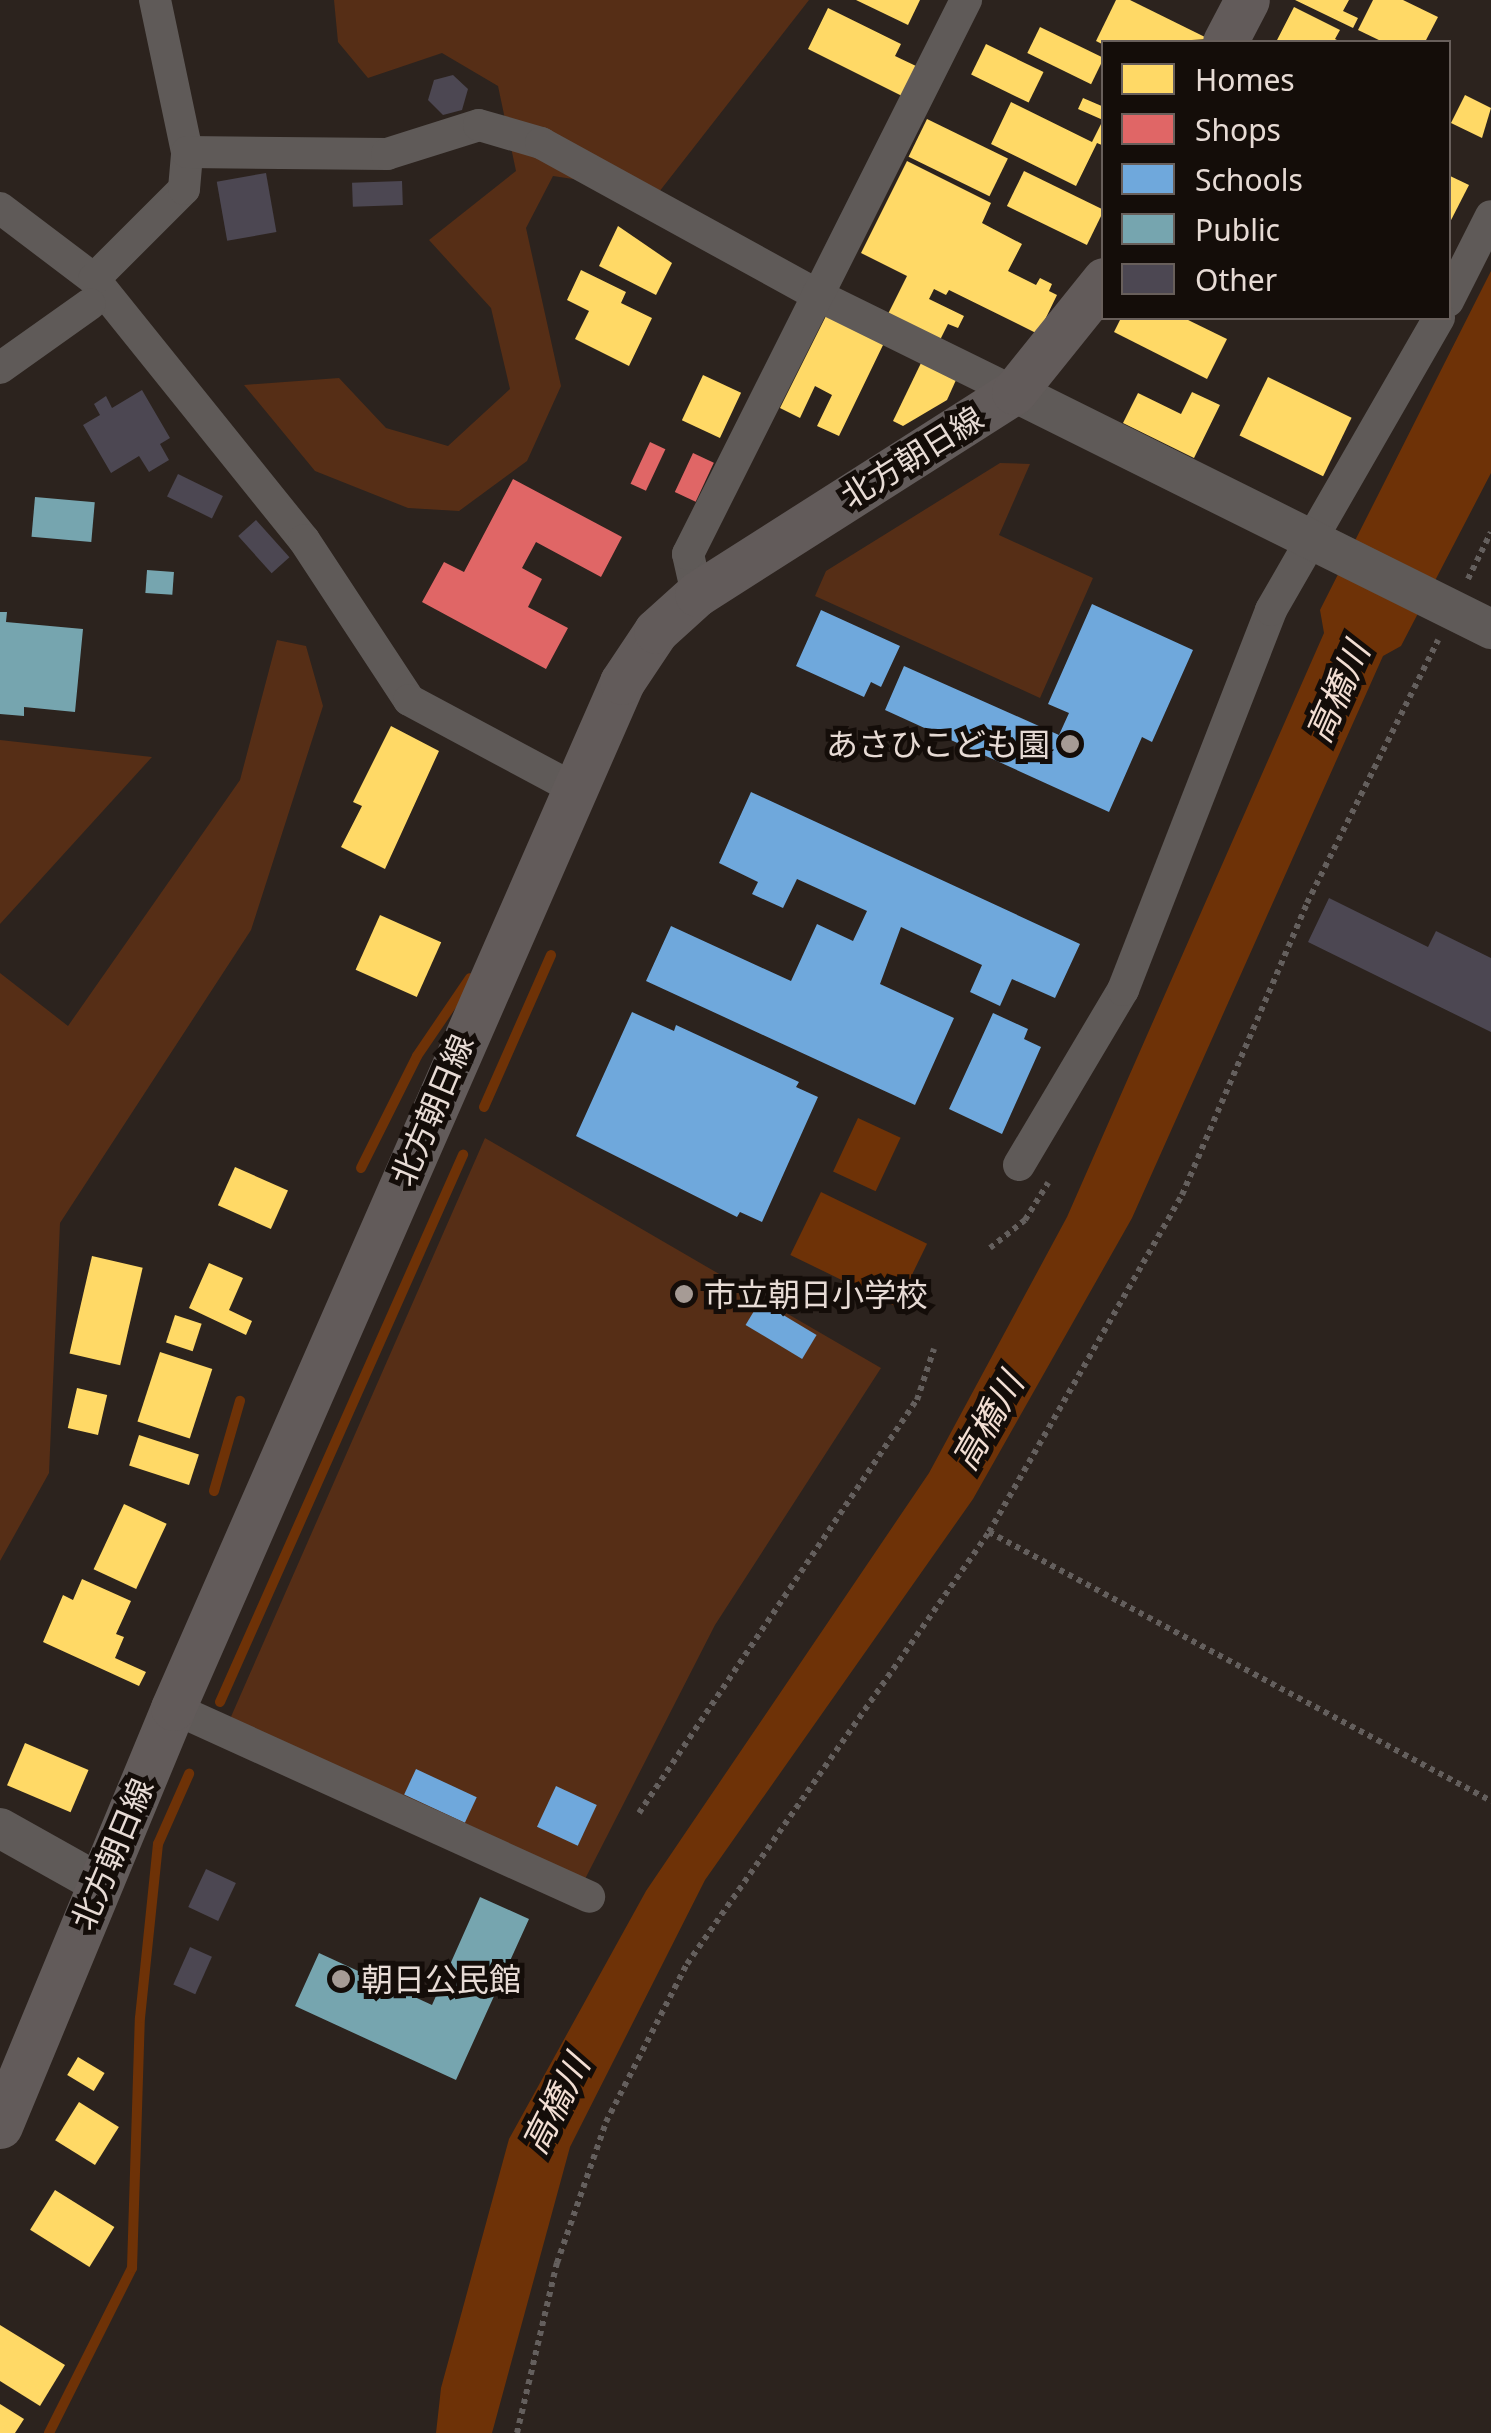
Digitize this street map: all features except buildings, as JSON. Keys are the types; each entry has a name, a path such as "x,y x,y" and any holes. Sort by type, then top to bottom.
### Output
{"main road":[{"path":"1226,40 1247,0"},
{"name":"北方朝日線","path":"0,2126 98,1883 571,786 622,682 656,632 696,594 1014,392 1101,284"}],"street":[{"path":"0,368 92,292 184,189 186,152 156,0"},
{"path":"696,594 688,554 966,0"},
{"path":"186,152 387,154 479,125 541,143 817,294 1491,629"},
{"path":"0,208 92,292 304,540 409,700 571,786"},
{"path":"1451,295 1491,216"},
{"path":"1018,1165 1122,990 1188,830 1230,703 1271,610 1319,546 1438,320"},
{"path":"174,1708 589,1898"},
{"path":"0,1828 98,1883"}],"path":[{"path":"516,2433 557,2264 606,2122 687,1964 989,1532 1182,1195 1307,903 1445,606 1491,532"},
{"path":"990,1248 1025,1220 1056,1171"},
{"path":"640,1814 917,1400 934,1349"},
{"path":"989,1532 1491,1801"}],"shaded area":[{"path":"334,0 809,0 659,192 553,176 526,228 561,386 527,461 459,511 408,508 315,471 244,385 339,378 386,428 448,446 510,389 491,308 429,240 516,171 498,86 442,53 368,78 338,42"},
{"path":"1000,463 1030,464 999,535 1093,578 1040,698 815,596 826,571"},
{"path":"277,640 306,646 323,706 251,930 60,1223 49,1473 0,1561 0,973 68,1026 240,780"},
{"path":"0,740 152,757 0,924"},
{"path":"485,1138 881,1368 715,1625 584,1881 230,1719"}],"water":[{"name":"高橋川","path":"1491,271 1491,473 1401,646 1383,656 1132,1218 973,1499 705,1880 570,2147 492,2433 436,2433 441,2388 509,2139 646,1891 929,1473 1067,1217 1324,633 1320,610"},
{"path":"858,1118 901,1138 876,1191 833,1171"},
{"path":"821,1192 927,1244 896,1307 790,1255"}],"waterway":[{"path":"484,1107 551,955"},
{"path":"361,1168 417,1056 470,978"},
{"path":"220,1702 463,1155"},
{"path":"214,1491 240,1401"},
{"path":"49,2433 132,2268 140,2018 158,1844 189,1774"}],"place":[{"name":"あさひこども園","path":"1070,744"},
{"name":"市立朝日小学校","path":"684,1294"},
{"name":"朝日公民館","path":"341,1979"}]}
